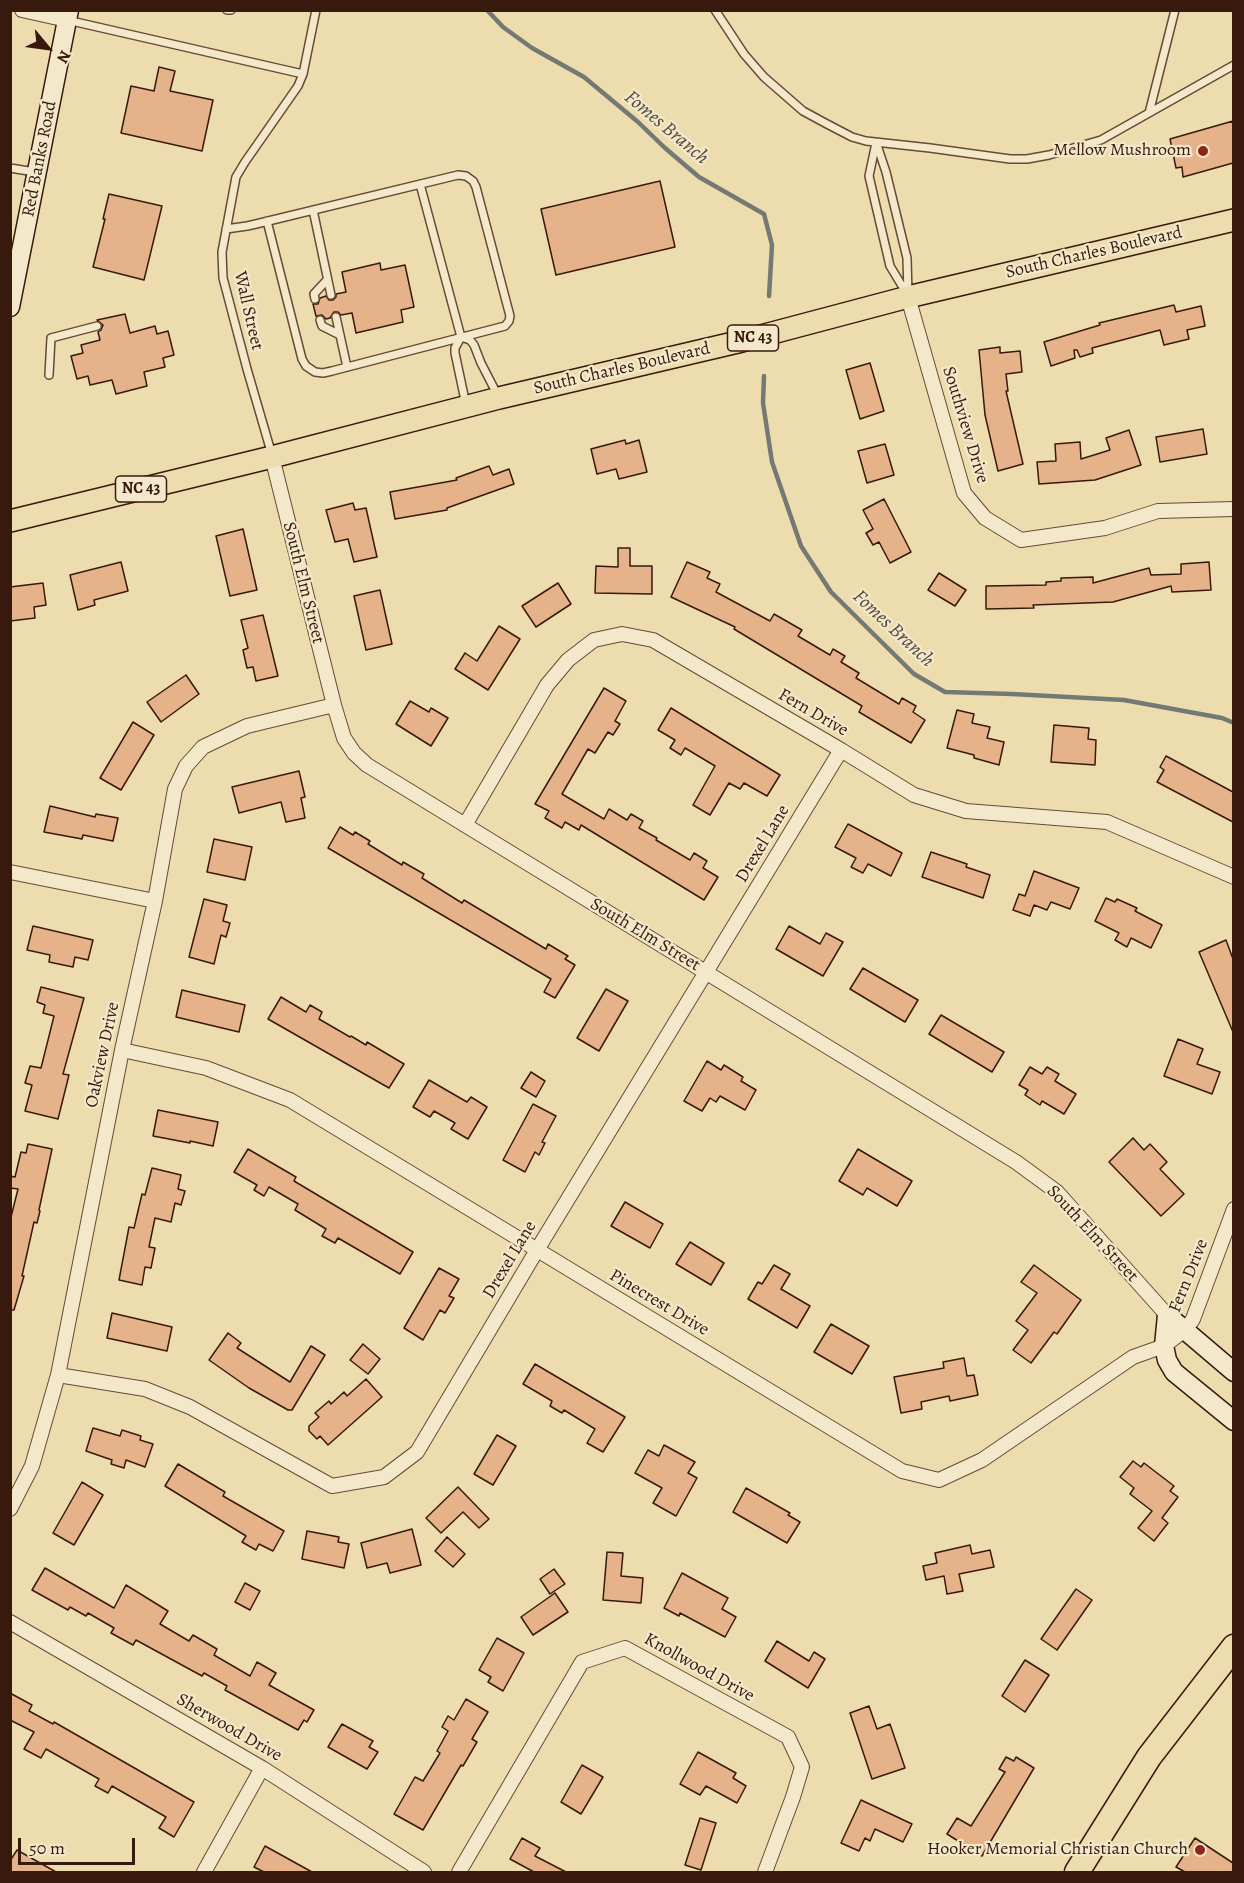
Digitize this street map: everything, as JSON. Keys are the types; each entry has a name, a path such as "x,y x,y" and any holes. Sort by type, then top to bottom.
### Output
{"highway":[{"path":"1077,1872 1149,1756 1231,1656"}],"main road":[{"name":"South Charles Boulevard","path":"10,521 272,457 499,398 742,341 908,297 1233,220"}],"street":[{"path":"22,10 68,16"},
{"name":"Red Banks Road","path":"11,298 68,16"},
{"name":"Southview Drive","path":"908,297 964,493 985,518 1021,540 1105,528 1158,511 1233,509"},
{"name":"South Elm Street","path":"272,457 334,705 344,738 360,759 1016,1162 1057,1192 1167,1315 1233,1372"},
{"name":"Fern Drive","path":"465,825 547,685 568,660 594,640 622,634 652,640 914,795 966,811 1107,822 1233,877"},
{"name":"Oakview Drive","path":"10,1509 32,1466 58,1375 122,1050 155,901 175,789 186,766 202,747 247,726 334,705"},
{"name":"Drexel Lane","path":"58,1375 145,1389 190,1407 332,1486 384,1478 417,1452 841,750"},
{"path":"10,872 155,901"},
{"name":"Pinecrest Drive","path":"122,1050 206,1068 290,1100 902,1471 939,1479 982,1460 1133,1357 1164,1346"},
{"name":"Fern Drive","path":"1164,1346 1194,1319 1233,1209"},
{"path":"1167,1315 1164,1346 1173,1372 1233,1421"},
{"name":"Sherwood Drive","path":"10,1622 262,1768 424,1872"},
{"name":"Knollwood Drive","path":"459,1872 582,1662 626,1648 788,1737 802,1767 765,1872"},
{"path":"204,1872 262,1768"}],"lane":[{"path":"226,10 231,10"},
{"name":"Wall Street","path":"272,457 246,369 223,278 222,252 236,177 244,162 290,99 303,74 316,10"},
{"path":"715,10 744,54 781,94 803,111 852,137 876,143 1010,159 1049,155 1101,140 1233,65"},
{"path":"1149,113 1175,10"},
{"path":"68,16 303,74"},
{"path":"876,143 869,176 890,266 908,297"},
{"path":"876,143 886,172 907,258 908,297"},
{"path":"10,168 37,173"},
{"path":"226,230 458,175 466,176 473,181 476,187 510,316 505,326 323,373 315,372 306,366 302,359 267,221"},
{"path":"420,184 461,337 454,352 466,408"},
{"path":"313,210 330,295"},
{"path":"315,299 314,294 327,280"},
{"path":"336,317 347,367"},
{"path":"320,320 322,327 340,335"},
{"path":"49,375 51,338 96,326"},
{"path":"461,337 470,340 474,345 499,398"}],"building":[{"path":"159,67 175,71 170,91 213,100 202,151 121,133 131,86 154,91"},
{"name":"Mellow Mushroom","path":"1233,121 1233,163 1183,177 1182,167 1176,168 1170,139"},
{"path":"660,181 675,247 556,275 541,209"},
{"path":"109,194 162,206 144,280 93,267"},
{"path":"380,263 381,270 405,265 414,307 401,310 403,322 356,333 352,313 341,315 334,312 330,318 326,319 322,315 316,316 313,304 318,304 320,298 326,296 329,300 333,300 336,294 346,292 342,272"},
{"path":"1174,305 1176,312 1201,306 1205,326 1187,330 1189,339 1164,345 1160,330 1092,348 1093,353 1080,357 1077,350 1074,350 1075,358 1051,366 1044,342 1100,325 1099,323"},
{"path":"125,314 130,333 155,326 157,334 168,331 174,355 163,358 165,367 144,372 147,386 116,394 112,380 90,385 88,376 77,379 71,356 83,353 81,345 100,340 98,332 103,325 97,320"},
{"path":"1000,347 1000,353 1020,351 1022,372 1006,374 1008,391 1006,391 1023,464 998,471 985,415 979,350"},
{"path":"870,363 884,411 860,419 846,370"},
{"path":"1203,429 1207,454 1160,462 1156,437"},
{"path":"1129,430 1141,465 1095,480 1039,484 1037,462 1056,461 1055,444 1080,442 1081,459 1110,450 1106,438"},
{"path":"625,440 626,444 639,440 647,472 619,479 616,469 597,474 591,449"},
{"path":"885,444 894,475 867,483 858,451"},
{"path":"489,466 493,475 509,469 514,484 447,508 447,510 395,519 390,492 457,480 456,478"},
{"path":"884,499 911,552 890,563 879,542 873,545 866,533 873,529 863,510"},
{"path":"353,503 355,510 366,508 377,557 354,562 348,539 335,542 326,510"},
{"path":"243,529 257,590 230,596 216,536"},
{"path":"618,548 630,548 630,566 652,566 652,594 595,593 596,566 618,567"},
{"path":"121,562 128,591 94,600 95,605 78,610 70,575"},
{"path":"687,562 710,572 707,578 720,584 716,592 770,621 774,614 802,630 798,636 830,655 833,649 845,656 841,662 859,673 856,678 899,704 902,698 916,706 913,712 925,720 911,743 859,712 862,706 734,629 735,627 671,597"},
{"path":"1209,562 1211,590 1172,592 1171,586 1113,602 986,609 986,586 1046,585 1046,582 1061,581 1061,578 1093,577 1093,583 1149,568 1151,575 1181,574 1181,564"},
{"path":"939,573 966,590 955,606 928,590"},
{"path":"43,583 46,605 34,607 35,618 10,621 10,587"},
{"path":"558,583 571,604 536,627 522,606"},
{"path":"380,590 392,644 366,650 354,596"},
{"path":"263,615 278,676 256,681 253,667 247,668 243,650 248,648 241,620"},
{"path":"499,626 520,639 488,690 455,669 465,653 477,661"},
{"path":"186,675 199,694 161,722 147,702"},
{"path":"604,688 626,701 615,721 620,724 613,735 608,732 595,753 588,749 562,794 604,819 609,809 627,820 631,814 643,821 639,828 657,838 656,840 690,860 694,853 707,861 703,868 718,877 704,900 581,825 579,830 565,822 562,828 545,818 549,811 535,804"},
{"path":"410,701 429,712 431,708 448,718 431,746 396,724"},
{"path":"671,708 780,775 767,796 744,783 740,789 729,783 710,815 693,805 715,766 685,748 681,755 670,748 675,740 658,730"},
{"path":"957,710 974,714 972,723 990,727 987,738 1004,742 999,765 947,748"},
{"path":"133,722 154,735 121,790 100,778"},
{"path":"1054,725 1089,728 1088,739 1096,740 1095,765 1051,762"},
{"path":"1166,756 1233,792 1233,822 1157,782 1164,770 1160,767"},
{"path":"299,771 305,797 301,798 305,818 286,822 281,802 239,813 232,787"},
{"path":"50,806 95,817 96,814 118,818 113,841 83,835 82,839 44,832"},
{"path":"848,824 902,853 891,876 868,864 863,873 851,867 856,858 835,847"},
{"path":"340,827 353,835 355,832 370,841 368,844 402,865 403,862 424,874 422,878 462,903 464,900 546,949 548,944 568,956 565,959 575,965 555,998 544,992 551,979 328,848"},
{"path":"214,839 252,847 245,880 207,872"},
{"path":"931,852 967,864 966,867 990,875 983,898 922,877"},
{"path":"1034,871 1079,888 1070,909 1051,902 1047,910 1034,905 1030,916 1013,910 1019,894 1025,896"},
{"path":"1106,898 1115,902 1117,899 1137,908 1135,911 1162,925 1151,948 1131,938 1127,947 1115,940 1119,933 1095,921"},
{"path":"204,899 227,905 223,921 230,923 226,937 221,935 214,964 189,957"},
{"path":"33,926 93,940 88,960 75,957 73,967 49,962 50,955 27,950"},
{"path":"789,926 820,944 826,933 843,942 823,976 776,949"},
{"path":"1226,940 1233,959 1233,1032 1199,952"},
{"path":"863,968 918,1000 905,1022 850,989"},
{"path":"41,987 84,998 63,1074 69,1075 58,1119 25,1111 32,1085 25,1083 30,1066 41,1068 54,1016 43,1013 45,1005 37,1002"},
{"path":"606,989 628,1001 599,1051 577,1038"},
{"path":"182,990 245,1005 239,1032 176,1017"},
{"path":"281,997 306,1012 310,1005 322,1012 319,1019 366,1045 367,1042 404,1064 389,1088 268,1019"},
{"path":"941,1015 1004,1052 992,1072 929,1034"},
{"path":"1178,1039 1203,1049 1197,1064 1220,1072 1212,1094 1164,1076"},
{"path":"707,1061 721,1070 724,1065 743,1077 741,1081 756,1090 745,1110 720,1096 716,1102 710,1098 702,1111 684,1101"},
{"path":"1030,1067 1042,1074 1047,1067 1059,1074 1055,1081 1076,1094 1064,1114 1042,1101 1040,1105 1025,1095 1028,1090 1019,1085"},
{"path":"531,1072 545,1081 536,1097 521,1088"},
{"path":"429,1080 467,1102 471,1097 487,1107 468,1139 451,1129 455,1123 434,1111 430,1117 413,1107"},
{"path":"533,1104 556,1116 542,1142 545,1143 539,1155 535,1152 525,1172 503,1160"},
{"path":"158,1110 218,1122 213,1146 153,1136"},
{"path":"1133,1138 1144,1150 1150,1144 1167,1162 1160,1169 1184,1194 1161,1216 1109,1162"},
{"path":"28,1144 52,1149 40,1211 37,1223 34,1222 22,1276 24,1276 14,1310 10,1310 10,1221 18,1189 10,1188 10,1176 15,1177 21,1152 26,1153"},
{"path":"248,1149 296,1177 294,1181 413,1252 400,1274 338,1238 335,1243 322,1236 326,1229 295,1210 298,1204 269,1187 264,1196 254,1190 257,1185 234,1172"},
{"path":"858,1149 912,1181 897,1206 867,1188 863,1195 839,1181"},
{"path":"152,1168 181,1175 178,1189 185,1191 181,1205 175,1203 171,1222 155,1218 149,1247 155,1248 151,1268 145,1267 142,1285 119,1280 129,1227 134,1228 142,1194 145,1195"},
{"path":"625,1202 663,1224 650,1248 611,1226"},
{"path":"690,1242 724,1263 711,1285 676,1264"},
{"path":"774,1265 790,1274 781,1289 810,1306 797,1328 748,1299 758,1282 762,1284"},
{"path":"1034,1265 1081,1300 1057,1334 1054,1332 1031,1363 1013,1350 1028,1330 1016,1321 1037,1293 1021,1282"},
{"path":"439,1268 459,1279 449,1296 454,1298 445,1313 440,1310 423,1340 404,1328"},
{"path":"112,1313 172,1327 167,1351 107,1338"},
{"path":"831,1324 869,1346 852,1374 814,1352"},
{"path":"228,1333 241,1343 237,1348 290,1382 311,1346 325,1355 292,1410 288,1410 249,1388 209,1360"},
{"path":"363,1344 380,1359 368,1374 350,1360"},
{"path":"964,1358 967,1376 974,1375 978,1395 950,1401 949,1396 921,1402 922,1409 901,1413 894,1377 944,1368 943,1362"},
{"path":"535,1364 625,1417 603,1452 587,1443 595,1429 564,1410 562,1413 550,1406 552,1401 523,1384"},
{"path":"366,1379 382,1397 328,1445 320,1436 317,1439 309,1431 309,1426 319,1417 315,1413 329,1401 331,1404 344,1392 347,1396"},
{"path":"93,1428 120,1436 122,1430 141,1436 140,1440 153,1444 145,1467 126,1460 124,1468 111,1464 112,1460 86,1451"},
{"path":"497,1435 516,1446 493,1485 474,1474"},
{"path":"664,1445 695,1462 688,1473 697,1478 676,1516 653,1503 662,1488 635,1473 648,1450 659,1456"},
{"path":"1133,1461 1141,1467 1144,1463 1174,1486 1170,1491 1178,1497 1162,1518 1168,1523 1154,1541 1138,1528 1152,1511 1130,1494 1134,1488 1120,1477"},
{"path":"178,1464 225,1492 223,1496 284,1531 273,1551 259,1544 256,1550 242,1542 246,1536 165,1486"},
{"path":"82,1482 103,1495 74,1545 53,1533"},
{"path":"458,1487 489,1519 479,1528 463,1512 441,1533 426,1518"},
{"path":"746,1488 790,1513 788,1515 800,1522 787,1543 733,1512"},
{"path":"412,1529 421,1565 390,1573 387,1563 367,1568 361,1543"},
{"path":"307,1531 339,1537 338,1542 349,1544 344,1568 302,1559"},
{"path":"447,1537 465,1554 453,1567 435,1551"},
{"path":"970,1545 972,1554 990,1550 994,1567 959,1574 963,1591 947,1594 944,1576 926,1580 923,1566 937,1563 935,1553"},
{"path":"607,1552 623,1553 621,1576 643,1578 641,1603 603,1600"},
{"path":"45,1568 114,1608 126,1585 168,1611 160,1624 189,1641 193,1635 217,1649 214,1655 250,1676 257,1662 276,1673 269,1685 314,1710 307,1722 304,1720 298,1730 225,1690 227,1686 204,1673 202,1676 136,1640 133,1645 111,1633 114,1628 88,1613 86,1616 70,1607 68,1610 32,1590"},
{"path":"554,1569 565,1584 550,1594 540,1579"},
{"path":"682,1573 728,1598 722,1609 736,1617 725,1637 680,1613 679,1616 664,1608"},
{"path":"245,1583 260,1591 250,1610 235,1602"},
{"path":"1076,1589 1092,1600 1057,1650 1041,1639"},
{"path":"555,1593 568,1612 533,1635 521,1617"},
{"path":"497,1638 524,1653 503,1691 488,1682 491,1677 479,1670"},
{"path":"777,1641 809,1661 814,1652 825,1659 808,1688 765,1661"},
{"path":"1025,1660 1049,1675 1025,1712 1002,1696"},
{"path":"10,1693 32,1705 29,1711 53,1724 54,1722 194,1802 174,1837 159,1828 166,1817 112,1786 108,1793 95,1786 99,1779 46,1749 41,1758 24,1749 34,1732 10,1720"},
{"path":"466,1699 488,1712 472,1739 477,1742 423,1830 394,1814 415,1777 423,1781 440,1753 437,1751 448,1731 442,1727 448,1716 454,1720"},
{"path":"869,1706 877,1729 890,1724 905,1768 872,1779 850,1713"},
{"path":"342,1724 373,1741 369,1747 378,1752 367,1769 328,1747"},
{"path":"698,1752 736,1773 733,1778 746,1786 737,1803 706,1786 700,1795 680,1784"},
{"path":"1006,1757 1014,1761 1016,1757 1034,1768 982,1856 947,1834 957,1818 971,1826 1005,1772 999,1769"},
{"path":"582,1765 603,1777 581,1814 561,1802"},
{"path":"861,1800 912,1824 903,1842 875,1829 870,1841 865,1838 859,1851 841,1843"},
{"path":"700,1818 716,1823 701,1870 685,1865"},
{"path":"522,1838 540,1848 535,1856 566,1872 534,1872 510,1859"},
{"name":"Hooker Memorial Christian Church","path":"1195,1838 1233,1863 1233,1872 1185,1872 1176,1867"},
{"path":"265,1846 312,1872 264,1872 254,1867"},
{"path":"17,1850 56,1872 10,1872 10,1861"}],"waterway":[{"name":"Fomes Branch","path":"487,10 503,27 532,48 584,77 699,177 764,214 772,245 769,296"},
{"name":"Fomes Branch","path":"764,376 763,403 772,462 801,546 831,592 914,674 945,692 1124,700 1222,718 1234,723"}],"place":[{"name":"Mellow Mushroom","path":"1203,151"},
{"name":"Hooker Memorial Christian Church","path":"1200,1850"}]}
